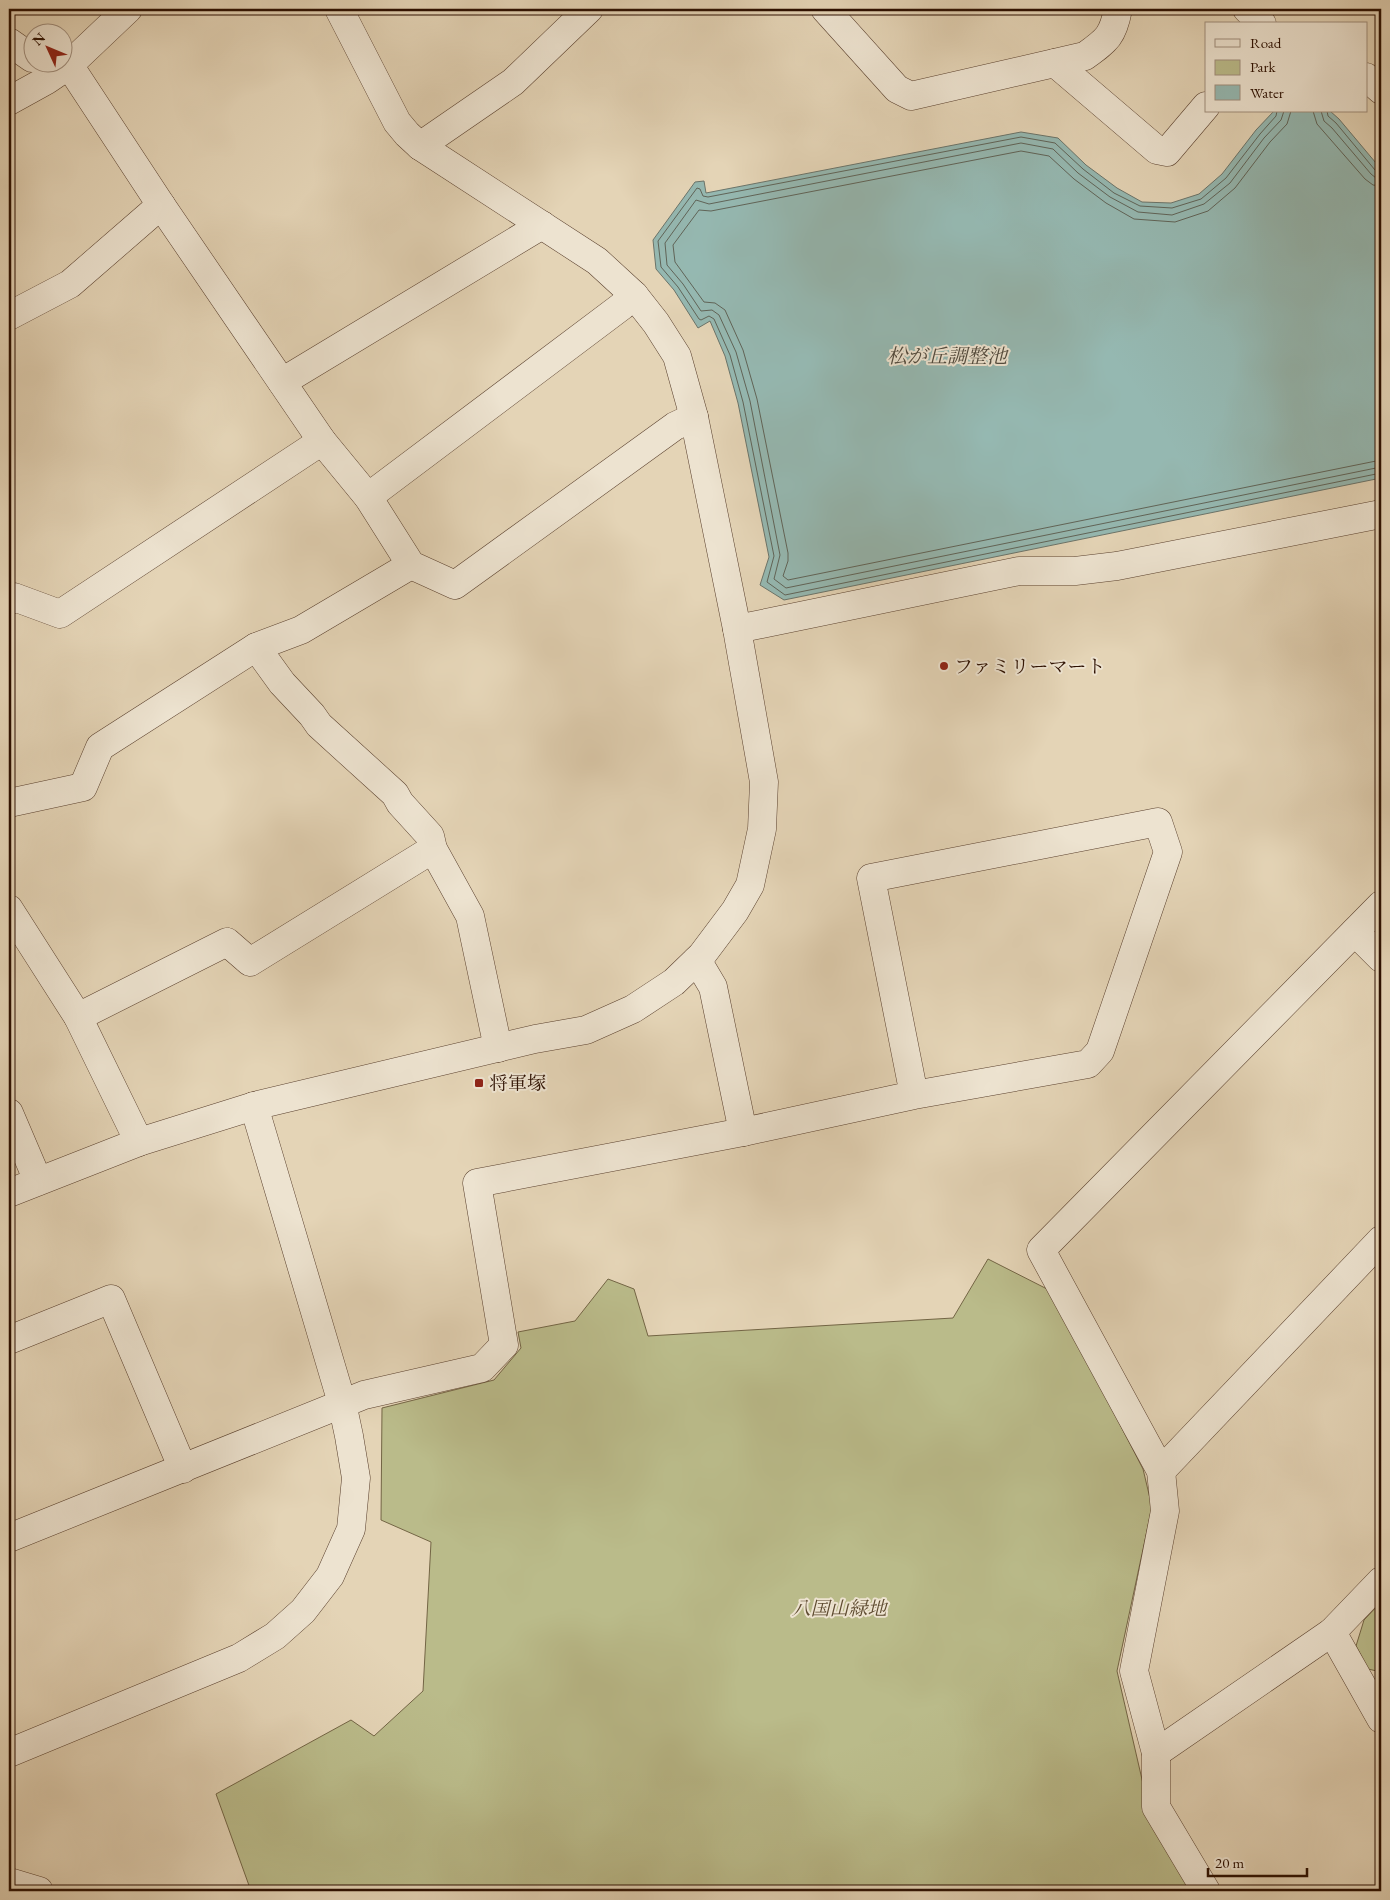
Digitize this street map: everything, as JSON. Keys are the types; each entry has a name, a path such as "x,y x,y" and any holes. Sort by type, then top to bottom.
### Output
{"street":[{"path":"72,48 128,9"},
{"path":"9,1193 139,1142 254,1106 498,1048 586,1030 625,1012 674,982 702,955 735,911 750,885 762,829 764,782 737,629 694,417 677,356 656,322 634,295 597,261 420,146 407,134 397,122 339,9"},
{"path":"420,146 513,82 589,9"},
{"path":"825,9 897,90 911,96 1084,56 1102,43 1114,28 1118,9"},
{"path":"1247,9 1260,22"},
{"path":"9,42 22,50"},
{"path":"1055,63 1156,150 1166,152 1205,107"},
{"path":"9,101 40,72"},
{"path":"51,72 161,205 322,441 368,497 411,566 455,585 675,426 694,417"},
{"path":"1368,79 1381,90"},
{"path":"9,316 70,284 161,205"},
{"path":"282,382 542,224"},
{"path":"368,497 622,306 634,295"},
{"path":"9,600 14,597 60,614 322,441"},
{"path":"737,629 1019,571 1075,571 1116,566 1381,514"},
{"path":"9,803 82,787 100,748 256,647 301,630 411,566"},
{"path":"256,647 282,683 312,714 319,724 395,794 400,803 430,836 433,849 470,916 498,1048"},
{"path":"9,1538 364,1395 482,1368 504,1345 476,1183 743,1132 914,1095 1088,1064 1100,1051 1168,852 1158,822 871,878 914,1095"},
{"path":"78,1018 227,942 250,962 433,849"},
{"path":"1206,1891 1156,1807 1156,1752 1134,1671 1165,1511 1161,1471 1041,1250 1165,1122 1381,905"},
{"path":"9,909 78,1018 139,1142"},
{"path":"1355,932 1381,958"},
{"path":"696,960 713,988 743,1132"},
{"path":"9,1753 239,1658 275,1636 303,1611 330,1576 351,1529 356,1478 350,1436 342,1403 254,1106"},
{"path":"9,1112 38,1181"},
{"path":"1161,1471 1381,1240"},
{"path":"9,1340 111,1299 183,1468"},
{"path":"1156,1752 1332,1632 1381,1581"},
{"path":"1332,1632 1378,1705"},
{"path":"9,1882 39,1891"}],"green space":[{"name":"八国山緑地","path":"988,1259 1051,1291 1143,1469 1152,1507 1117,1671 1153,1827 1193,1891 251,1891 216,1794 351,1720 374,1736 423,1691 431,1542 381,1520 382,1408 494,1380 521,1348 518,1332 575,1321 608,1279 634,1289 648,1336 953,1318"},
{"path":"1381,1602 1381,1672 1368,1669 1356,1646 1364,1620"}],"water":[{"name":"松が丘調整池","path":"1273,112 1331,112 1381,169 1381,478 784,600 760,585 769,557 738,403 725,356 710,321 698,328 674,290 656,269 653,240 695,182 704,181 706,193 1021,132 1058,138 1086,165 1117,188 1142,202 1171,203 1199,194 1222,174 1256,130"}],"place":[{"name":"ファミリーマート","path":"944,666"},
{"name":"将軍塚","path":"479,1083"}]}
